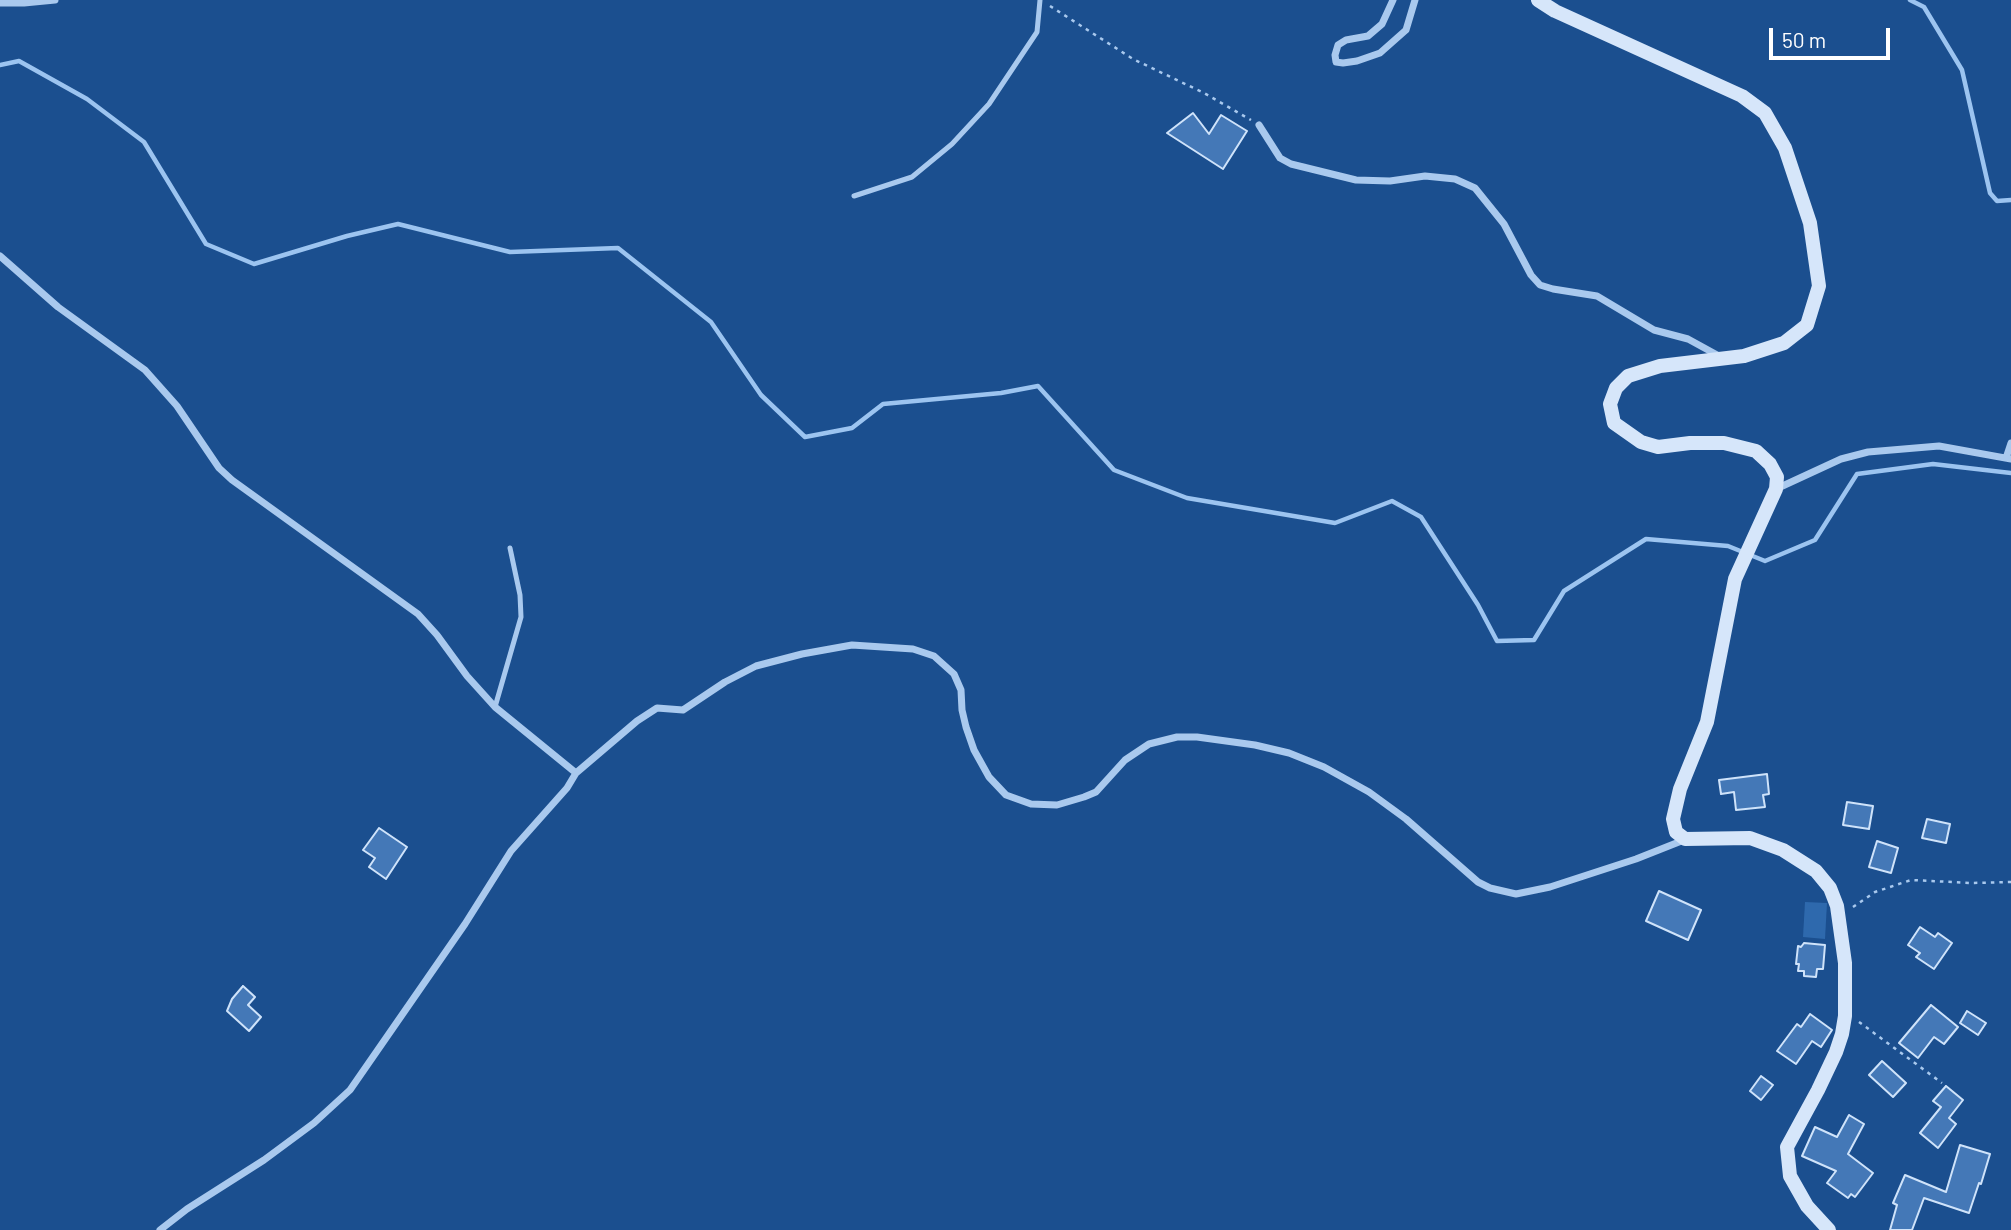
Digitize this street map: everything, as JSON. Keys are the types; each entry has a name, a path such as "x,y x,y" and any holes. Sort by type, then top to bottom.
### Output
{"street":[{"path":"0,2 55,0"},
{"path":"1393,0 1382,24 1367,36 1346,40 1338,45 1336,62 1357,61 1380,53 1406,30 1415,0"},
{"path":"1538,0 1555,11 1742,96 1765,113 1785,148 1810,223 1819,286 1807,326 1784,343 1744,356 1660,366 1628,376 1616,388 1610,404 1614,423 1641,442 1658,447 1689,443 1724,443 1756,451 1770,464 1777,477 1776,489 1735,579 1707,722 1680,789 1672,819 1676,832 1685,839"},
{"path":"1259,125 1280,158 1291,164 1356,180 1390,181 1424,176 1455,179 1475,188 1504,224 1531,275 1540,285 1597,296 1654,330 1688,339 1723,358"},
{"path":"0,256 58,307 145,370 177,406 219,468 232,480 418,614 495,707 576,774"},
{"path":"1776,489 1841,458 1868,452 1939,446 2008,458 2011,443"},
{"path":"160,1230 187,1209 264,1160 314,1123 350,1090 465,924 511,851 567,788 576,774 637,720 657,708 683,710 725,682 756,666 852,645 926,652 941,661 954,674 961,690 966,727 974,750 989,777 1006,795 1031,804 1057,805 1084,797 1096,792 1125,760 1149,744 1177,737 1197,737 1289,753 1324,767 1369,792 1478,882 1490,888 1516,894 1550,887 1636,859 1685,839 1750,838 1783,850 1816,871 1830,888 1837,906 1845,963 1846,1012 1842,1034 1836,1052 1787,1147 1790,1176 1807,1206 1829,1230"}],"lane":[{"path":"854,196 912,177 952,144 989,104 1037,32 1040,0"},
{"path":"495,707 521,618 520,595 510,548"}],"path":[{"path":"1040,0 1133,59 1204,93 1259,125"},
{"path":"1839,916 1875,892 1911,880 2011,882"},
{"path":"1846,1012 1942,1083"}],"shaded area":[{"path":"1805,902 1827,903 1825,939 1803,937"}],"building":[{"path":"1193,113 1209,134 1221,115 1247,131 1223,169 1167,133"},
{"path":"1767,774 1769,794 1763,795 1765,807 1736,810 1734,792 1721,794 1719,780"},
{"path":"1847,802 1873,806 1869,829 1843,825"},
{"path":"1927,819 1950,824 1946,843 1922,838"},
{"path":"379,828 407,847 386,879 369,867 375,858 363,850"},
{"path":"1877,841 1898,848 1891,873 1869,867"},
{"path":"1659,891 1701,910 1688,940 1646,921"},
{"path":"1920,927 1935,937 1938,933 1952,943 1934,969 1916,957 1920,953 1908,945"},
{"path":"1804,943 1825,945 1823,969 1817,969 1816,977 1804,976 1804,971 1798,971 1798,946 1801,947"},
{"path":"243,986 255,997 248,1005 261,1017 249,1031 227,1011 232,999"},
{"path":"1931,1005 1958,1027 1944,1044 1934,1037 1918,1058 1899,1043"},
{"path":"1967,1011 1986,1023 1978,1035 1960,1023"},
{"path":"1810,1014 1832,1030 1821,1047 1812,1041 1796,1064 1777,1051 1797,1024 1801,1027"},
{"path":"1882,1061 1906,1083 1893,1097 1869,1075"},
{"path":"1761,1076 1773,1085 1761,1100 1750,1091"},
{"path":"1946,1086 1963,1100 1949,1118 1956,1124 1938,1148 1920,1133 1941,1107 1933,1101"},
{"path":"1849,1115 1864,1124 1848,1154 1873,1173 1855,1197 1851,1194 1848,1198 1827,1183 1836,1171 1802,1156 1815,1127 1837,1137"},
{"path":"1960,1145 1990,1154 1969,1213 1924,1198 1912,1230 1890,1230 1897,1205 1893,1203 1905,1175 1946,1192"}],"waterway":[{"path":"1910,0 1924,7 1962,70 1990,193 1997,201 2011,200"},
{"path":"0,65 19,61 87,99 144,142 206,244 254,264 398,224 510,252 618,248 711,322 761,395 805,437 852,428 883,404 1001,393 1038,386 1114,470 1187,498 1335,523 1392,501 1421,517 1478,605 1497,641 1534,640 1564,591 1646,539 1728,546 1765,561 1815,540 1857,474 1933,464 2011,473"}]}
